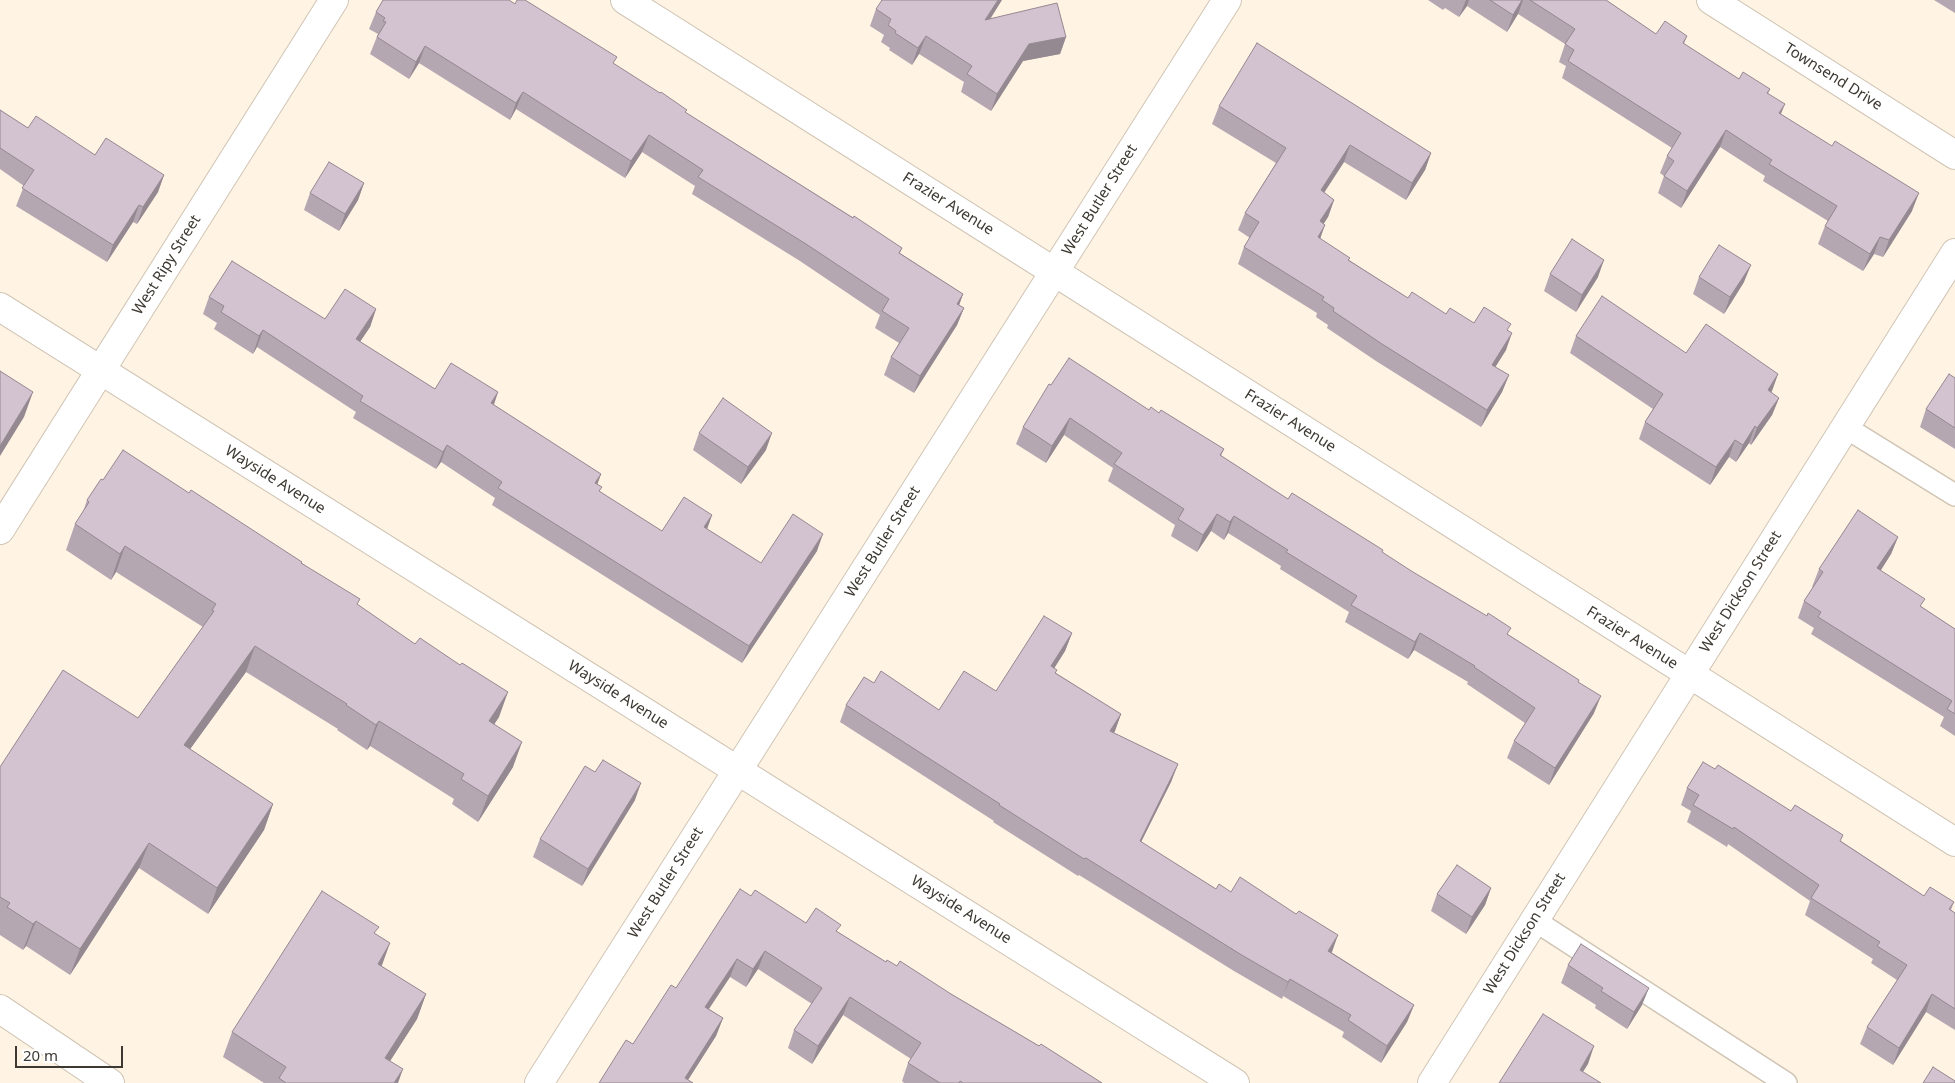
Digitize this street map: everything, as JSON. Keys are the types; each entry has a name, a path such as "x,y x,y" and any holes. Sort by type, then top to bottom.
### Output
{"street":[{"name":"West Ripy Street","path":"0,530 334,0"},
{"name":"Frazier Avenue","path":"625,0 1955,842"},
{"name":"West Butler Street","path":"539,1083 1227,0"},
{"name":"Townsend Drive","path":"1711,0 1955,155"},
{"name":"West Dickson Street","path":"1432,1083 1955,253"},
{"name":"Wayside Avenue","path":"0,307 1236,1083"},
{"path":"0,1009 110,1083"}],"lane":[{"path":"1845,427 1955,494"},
{"path":"1534,920 1786,1083"}],"building":[{"path":"383,0 509,0 515,4 517,0 525,0 617,57 613,63 661,92 687,110 685,112 853,218 854,216 902,248 899,253 963,294 957,304 964,308 920,376 891,357 909,328 882,311 889,299 806,244 698,177 703,170 649,135 631,161 523,92 516,103 425,46 416,62 377,37 386,22 383,21 385,18 376,12"},
{"path":"882,0 998,0 985,20 1057,3 1066,37 1029,44 997,94 967,74 972,66 926,36 918,48 895,33 896,31 888,25 891,19 876,9"},
{"path":"1490,0 1522,0 1513,15"},
{"path":"1530,0 1606,0 1656,34 1665,21 1687,36 1683,43 1739,79 1743,72 1770,89 1767,93 1785,104 1779,113 1832,146 1835,141 1919,193 1889,240 1880,237 1870,254 1825,226 1837,206 1769,164 1772,160 1726,130 1687,191 1664,176 1674,161 1667,156 1681,133 1568,61 1574,50 1565,44 1575,29"},
{"path":"1257,43 1431,153 1412,183 1350,145 1321,190 1334,200 1320,221 1325,225 1318,237 1350,258 1348,260 1408,298 1412,292 1446,314 1450,308 1474,323 1484,307 1511,324 1507,330 1512,333 1492,365 1509,375 1487,410 1382,344 1333,311 1334,308 1322,300 1324,297 1244,247 1259,222 1245,213 1286,148 1219,106"},
{"path":"0,110 28,128 36,116 95,155 106,138 164,175 143,207 139,205 113,245 22,188 34,170 0,148"},
{"path":"329,162 364,183 345,214 310,193"},
{"path":"1572,239 1604,260 1582,295 1550,274"},
{"path":"1719,245 1751,265 1730,297 1699,277"},
{"path":"232,261 325,319 345,289 376,309 356,339 435,389 451,363 498,392 491,403 601,474 595,483 602,487 599,491 662,531 684,497 712,515 704,527 761,563 793,514 823,534 749,646 498,488 502,482 447,445 443,452 360,401 363,396 263,330 259,336 221,312 224,306 209,297"},
{"path":"1602,296 1686,353 1706,324 1778,374 1768,390 1779,398 1757,428 1755,426 1743,445 1735,440 1716,467 1645,422 1663,394 1576,336"},
{"path":"1069,358 1149,410 1151,407 1159,413 1161,410 1224,449 1220,455 1288,499 1292,493 1383,550 1382,552 1413,572 1487,616 1488,613 1511,628 1507,634 1601,696 1555,768 1514,741 1535,708 1475,666 1420,633 1415,642 1351,605 1357,596 1286,552 1288,550 1234,516 1230,522 1217,514 1203,535 1178,519 1184,509 1114,464 1122,453 1070,418 1052,446 1023,427 1049,384 1051,385"},
{"path":"0,371 33,392 0,446"},
{"path":"1949,374 1955,378 1955,428 1926,409"},
{"path":"723,398 772,433 748,467 699,433"},
{"path":"123,450 189,493 191,490 301,563 360,599 357,604 415,644 420,638 460,665 462,663 508,692 489,721 522,742 488,796 461,779 464,774 379,721 376,725 347,704 255,646 184,745 273,804 217,888 149,843 80,949 36,921 33,924 7,907 10,903 0,897 0,767 63,670 138,718 214,611 212,610 216,604 125,546 120,554 75,524 89,502 87,500"},
{"path":"1858,510 1898,537 1877,568 1925,599 1920,606 1955,629 1955,714 1947,709 1952,701 1818,617 1821,612 1804,601 1823,572 1819,569"},
{"path":"1044,616 1072,633 1051,666 1057,670 1055,673 1121,714 1110,731 1178,764 1140,841 1216,889 1219,884 1231,892 1240,877 1296,914 1299,911 1338,935 1328,951 1414,1005 1387,1046 1348,1020 1351,1015 1290,979 1288,982 1240,954 1086,858 1084,859 846,705 864,677 874,683 881,671 939,710 964,671 996,691"},
{"path":"603,760 641,783 588,869 540,839 585,766 595,772"},
{"path":"1703,762 1715,769 1718,765 1791,811 1795,805 1843,835 1840,841 1924,896 1930,887 1954,902 1949,909 1955,913 1955,1009 1932,994 1899,1048 1867,1027 1907,965 1877,946 1880,942 1811,898 1819,885 1734,827 1733,829 1693,805 1699,795 1687,788"},
{"path":"1457,865 1491,888 1472,917 1437,894"},
{"path":"740,889 751,896 755,890 806,923 816,908 841,925 836,931 886,962 887,960 897,966 900,961 951,994 1039,1046 1041,1044 1102,1083 963,1083 960,1081 959,1083 940,1083 908,1063 921,1043 850,997 818,1046 794,1030 822,988 765,951 753,969 737,959 705,1007 723,1018 685,1078 693,1083 599,1083 626,1040 633,1044 671,985 676,988"},
{"path":"322,891 379,927 374,933 390,943 378,964 426,994 385,1058 403,1069 394,1083 286,1083 279,1078 286,1067 232,1032"},
{"path":"1581,944 1649,988 1634,1012 1601,991 1603,988 1568,965"},
{"path":"1543,1014 1594,1046 1580,1070 1601,1083 1499,1083"},
{"path":"1933,1067 1955,1081 1955,1083 1923,1083"}]}
